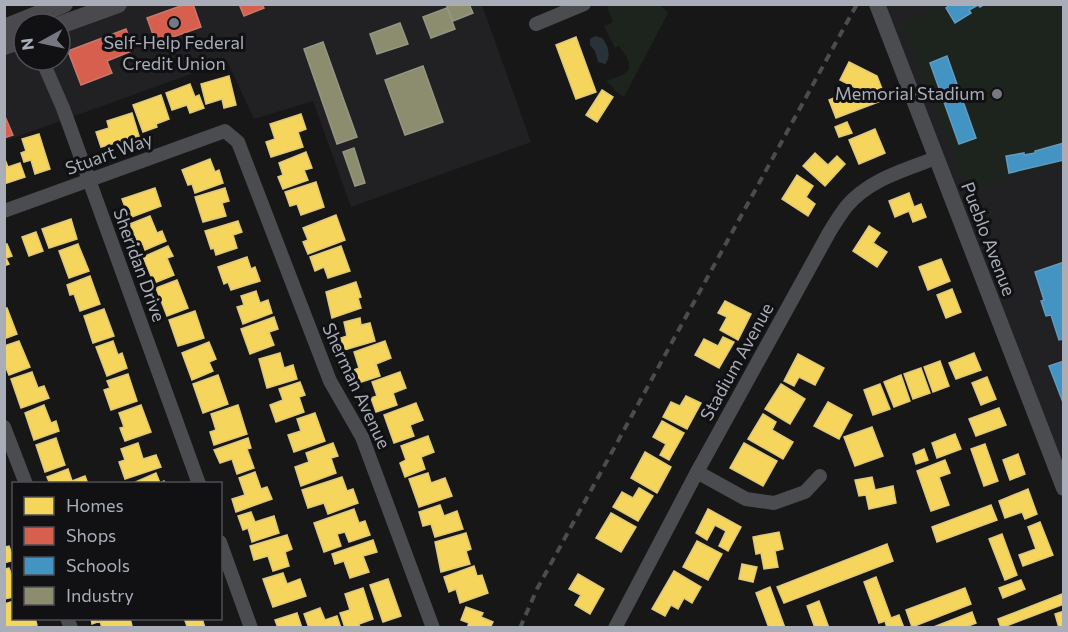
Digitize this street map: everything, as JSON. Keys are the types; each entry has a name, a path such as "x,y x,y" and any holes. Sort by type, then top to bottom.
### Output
{"main road":[{"path":"51,12 64,4"},
{"path":"72,21 118,4"}],"street":[{"path":"536,24 584,4"},
{"name":"Pueblo Avenue","path":"877,4 1064,488"},
{"name":"Sheridan Drive","path":"47,72 63,108 199,482"},
{"name":"Stuart Way","path":"4,210 225,131"},
{"name":"Sherman Avenue","path":"225,131 238,142 330,381 362,437 434,627"},
{"name":"Stadium Avenue","path":"615,627 697,472 830,231 847,206 869,187 894,174 936,158"},
{"path":"4,427 26,482"},
{"path":"697,472 746,500 774,503 805,492 820,476"},
{"path":"222,547 251,627"}],"shaded area":[{"path":"118,5 482,5 531,142 351,207 313,101 254,119 227,61 5,141 4,46 12,43 12,72 72,72 72,21"},
{"path":"660,5 668,13 624,97 606,81 625,73 629,66 625,54 619,46 615,48 604,26 613,22 607,6"},
{"path":"877,5 1063,5 1063,488"},
{"name":"Memorial Stadium","path":"943,5 1063,5 1063,164 1013,177 970,194 903,24"},
{"path":"595,36 602,38 606,44 609,55 605,64 598,62 595,51 590,45 590,39"}],"building: Homes":[{"path":"576,37 596,92 576,99 556,45"},
{"path":"849,62 877,76 886,99 836,118 829,100 858,89 840,80"},
{"path":"229,76 236,105 224,108 222,99 206,104 201,84"},
{"path":"190,84 195,97 199,95 204,108 190,113 187,105 172,110 166,93"},
{"path":"602,90 613,97 597,122 586,115"},
{"path":"161,95 169,119 143,132 133,105"},
{"path":"132,113 139,136 101,147 96,132 109,128 107,121"},
{"path":"301,114 306,129 298,132 303,147 271,157 266,142 275,139 270,124"},
{"path":"847,122 852,133 839,137 835,127"},
{"path":"875,129 885,153 859,164 849,140"},
{"path":"39,134 50,169 35,174 31,160 24,162 21,153 26,151 22,139"},
{"path":"306,152 312,168 304,170 308,180 283,189 278,177 283,175 279,163"},
{"path":"815,153 828,165 837,156 845,164 825,186 803,166"},
{"path":"4,157 8,167 20,163 25,177 4,184"},
{"path":"210,159 215,172 219,170 223,183 195,193 192,184 188,185 182,170"},
{"path":"797,175 813,186 806,197 815,204 808,216 782,199"},
{"path":"316,182 324,207 301,215 297,204 290,206 285,192"},
{"path":"155,188 161,206 129,218 122,199"},
{"path":"225,188 229,201 222,203 226,216 203,222 195,197"},
{"path":"909,193 914,207 921,204 926,217 913,222 909,211 895,217 889,201"},
{"path":"336,215 345,240 308,254 303,242 308,240 303,228"},
{"path":"150,216 157,233 162,231 166,241 145,250 143,244 139,245 130,224"},
{"path":"71,219 77,239 49,248 42,229"},
{"path":"238,221 242,232 233,235 237,248 216,255 214,248 211,249 205,231"},
{"path":"869,226 880,233 873,243 887,252 877,267 853,251"},
{"path":"36,232 43,251 29,256 22,237"},
{"path":"7,244 12,256 6,258 9,264 4,266 4,245"},
{"path":"78,244 89,271 69,278 59,251"},
{"path":"168,246 173,256 167,258 174,275 154,283 143,257"},
{"path":"341,246 350,271 328,278 324,267 315,271 310,257"},
{"path":"247,257 251,269 255,267 260,281 231,290 228,282 224,284 218,267"},
{"path":"941,259 950,281 928,290 919,267"},
{"path":"90,276 100,304 80,311 74,294 70,295 67,285"},
{"path":"177,280 188,308 167,316 156,288"},
{"path":"356,282 361,297 358,298 361,308 332,318 326,292"},
{"path":"952,289 961,312 946,318 937,295"},
{"path":"256,291 260,303 268,300 272,313 243,324 237,307 244,305 241,296"},
{"path":"725,301 751,314 738,340 720,330 727,317 718,313"},
{"path":"7,308 17,334 4,339 4,309"},
{"path":"104,309 114,336 93,343 84,316"},
{"path":"195,311 204,338 178,346 169,320"},
{"path":"274,317 278,329 269,332 274,345 250,354 241,329"},
{"path":"360,318 361,325 370,323 375,341 344,350 341,338 347,336 344,322"},
{"path":"723,337 734,342 719,368 695,355 704,339 718,346"},
{"path":"19,341 30,367 9,375 4,363 4,346"},
{"path":"113,341 118,355 122,353 127,368 107,376 96,347"},
{"path":"385,341 391,358 376,364 380,376 358,383 354,370 359,368 354,352"},
{"path":"209,342 216,359 209,362 213,371 192,380 182,353"},
{"path":"280,353 284,368 293,365 297,379 267,388 259,359"},
{"path":"974,353 981,370 956,379 949,363"},
{"path":"798,354 824,368 815,385 799,377 794,386 784,381"},
{"path":"940,361 949,386 933,392 924,367"},
{"path":"921,368 930,393 913,399 904,374"},
{"path":"32,372 38,388 44,386 49,398 21,408 11,379"},
{"path":"400,372 406,388 393,393 397,405 376,412 371,398 377,396 372,382"},
{"path":"128,374 137,401 111,410 104,390 110,388 107,381"},
{"path":"218,375 228,404 203,413 193,384"},
{"path":"901,375 910,401 894,407 884,382"},
{"path":"987,377 996,399 981,405 972,383"},
{"path":"300,382 305,395 299,397 304,412 276,422 270,405 283,400 279,389"},
{"path":"781,384 805,399 790,424 765,409"},
{"path":"880,384 890,409 873,415 864,390"},
{"path":"686,396 701,403 687,429 663,417 671,402 680,406"},
{"path":"828,402 852,415 839,439 814,426"},
{"path":"416,403 423,420 410,425 414,436 394,443 384,415"},
{"path":"44,405 51,423 56,421 59,431 34,440 25,413"},
{"path":"141,405 151,432 125,441 120,428 124,427 119,413"},
{"path":"238,405 247,434 214,445 210,432 216,430 211,414"},
{"path":"999,408 1006,425 976,436 969,419"},
{"path":"315,413 325,441 294,452 288,435 301,431 297,419"},
{"path":"763,414 776,422 772,430 793,442 783,459 748,439"},
{"path":"662,421 684,433 669,460 660,455 666,444 653,437"},
{"path":"872,427 883,456 855,466 844,437"},
{"path":"955,434 961,449 937,458 932,443"},
{"path":"428,436 434,452 421,457 425,469 405,477 400,463 406,460 401,446"},
{"path":"56,438 65,465 45,472 36,445"},
{"path":"248,438 251,448 247,449 254,468 237,474 232,459 220,463 214,450"},
{"path":"138,443 143,459 156,455 161,467 125,479 119,462 125,460 121,449"},
{"path":"333,443 338,456 331,458 336,473 301,486 295,467 309,462 306,453"},
{"path":"744,443 777,461 763,486 730,468"},
{"path":"985,444 998,481 984,486 971,449"},
{"path":"924,449 928,460 916,464 913,454"},
{"path":"645,452 671,467 657,493 631,478"},
{"path":"1018,454 1025,474 1010,480 1003,460"},
{"path":"945,460 950,473 939,477 949,505 931,511 917,471"},
{"path":"68,469 72,481 85,476 87,482 49,482 47,477"},
{"path":"255,472 261,489 267,487 272,499 236,512 232,499 245,495 239,478"},
{"path":"156,473 160,482 136,482"},
{"path":"428,473 431,483 445,478 452,496 419,507 409,479"},
{"path":"342,477 347,491 353,489 358,503 328,514 324,503 308,508 302,490"},
{"path":"872,477 875,490 893,486 896,503 869,509 866,495 859,496 855,480"},
{"path":"639,488 653,496 638,521 613,507 622,492 633,498"},
{"path":"1028,489 1037,514 1025,519 1022,512 1005,518 999,501"},
{"path":"440,505 444,516 457,511 463,529 435,537 431,524 423,526 419,512"},
{"path":"991,505 997,520 937,542 932,527"},
{"path":"354,509 359,523 365,521 370,535 349,542 345,532 337,534 341,546 324,552 314,523"},
{"path":"708,509 741,527 728,551 719,546 726,531 715,525 707,540 696,533"},
{"path":"251,512 255,522 274,516 279,533 252,542 248,528 243,530 238,516"},
{"path":"611,513 636,527 621,552 596,538"},
{"path":"1040,522 1053,555 1023,566 1019,555 1036,549 1028,527"},
{"path":"779,532 783,549 775,551 778,567 764,569 761,553 756,554 753,537"},
{"path":"466,533 471,549 466,551 470,564 441,572 435,542"},
{"path":"1002,534 1017,575 1005,580 989,539"},
{"path":"287,535 292,549 285,552 289,566 273,571 268,556 254,560 250,546"},
{"path":"373,540 377,552 363,556 369,572 350,578 344,561 335,564 332,554"},
{"path":"697,541 722,554 708,580 683,567"},
{"path":"887,544 893,561 784,603 777,587"},
{"path":"9,546 12,561 4,563 4,547"},
{"path":"742,564 757,567 753,582 739,579"},
{"path":"474,566 477,576 482,575 488,593 460,603 456,589 449,592 444,577"},
{"path":"9,568 12,576 12,597 4,599 4,569"},
{"path":"674,571 701,587 692,603 684,598 678,609 671,605 665,616 652,609"},
{"path":"283,573 287,584 300,579 306,596 273,607 263,579"},
{"path":"578,574 604,589 590,614 575,605 581,595 569,589"},
{"path":"876,577 891,618 899,615 904,628 887,628 885,621 879,623 864,582"},
{"path":"388,579 401,616 383,622 370,585"},
{"path":"1021,580 1025,589 1003,598 999,588"},
{"path":"770,587 785,628 769,628 756,593"},
{"path":"363,588 373,619 359,624 360,628 345,628 340,613 350,610 345,594"},
{"path":"965,588 971,604 912,627 906,610"},
{"path":"1062,594 1064,604 1001,628 998,619"},
{"path":"819,601 829,628 815,628 807,606"},
{"path":"12,602 12,620 36,620 37,625 29,628 4,628 4,604"},
{"path":"466,607 483,613 481,617 493,622 490,628 467,628 469,623 461,620"},
{"path":"320,608 325,620 337,616 341,628 309,628 304,614"},
{"path":"1064,611 1064,628 1059,628 1055,614"},
{"path":"972,612 976,623 963,628 931,628"},
{"path":"297,613 302,628 278,628 275,620"},
{"path":"91,620 130,620 132,626 102,628 100,621 92,624"},
{"path":"185,620 203,620 205,628 183,628 187,626"}],"building: Shops":[{"name":"Self-Help Federal Credit Union","path":"186,4 193,4 201,27 156,43 147,18"},
{"path":"239,4 262,4 264,8 244,16"},
{"path":"126,29 134,50 107,61 112,73 81,85 72,61 72,49"},
{"path":"4,114 13,135 4,138"}],"building: Schools":[{"path":"951,4 985,4 969,10 971,13 955,23 946,8"},
{"path":"947,56 976,138 959,144 930,63"},
{"path":"1064,143 1064,160 1009,173 1006,156 1035,153 1035,151"},
{"path":"1064,262 1064,339 1059,340 1051,315 1046,316 1041,301 1044,300 1035,272"},
{"path":"1064,361 1064,405 1049,366"}],"building: Industry":[{"path":"446,4 469,4 473,13 453,21"},
{"path":"447,8 455,29 431,38 423,17"},
{"path":"400,23 408,44 377,54 370,34"},
{"path":"323,42 357,137 337,144 304,49"},
{"path":"423,66 443,122 405,135 385,80"},
{"path":"354,148 365,183 355,186 343,152"}],"railway":[{"path":"520,628 537,589 857,4"}],"place":[{"name":"Self-Help Federal Credit Union","path":"174,23"},
{"name":"Memorial Stadium","path":"997,94"}]}
